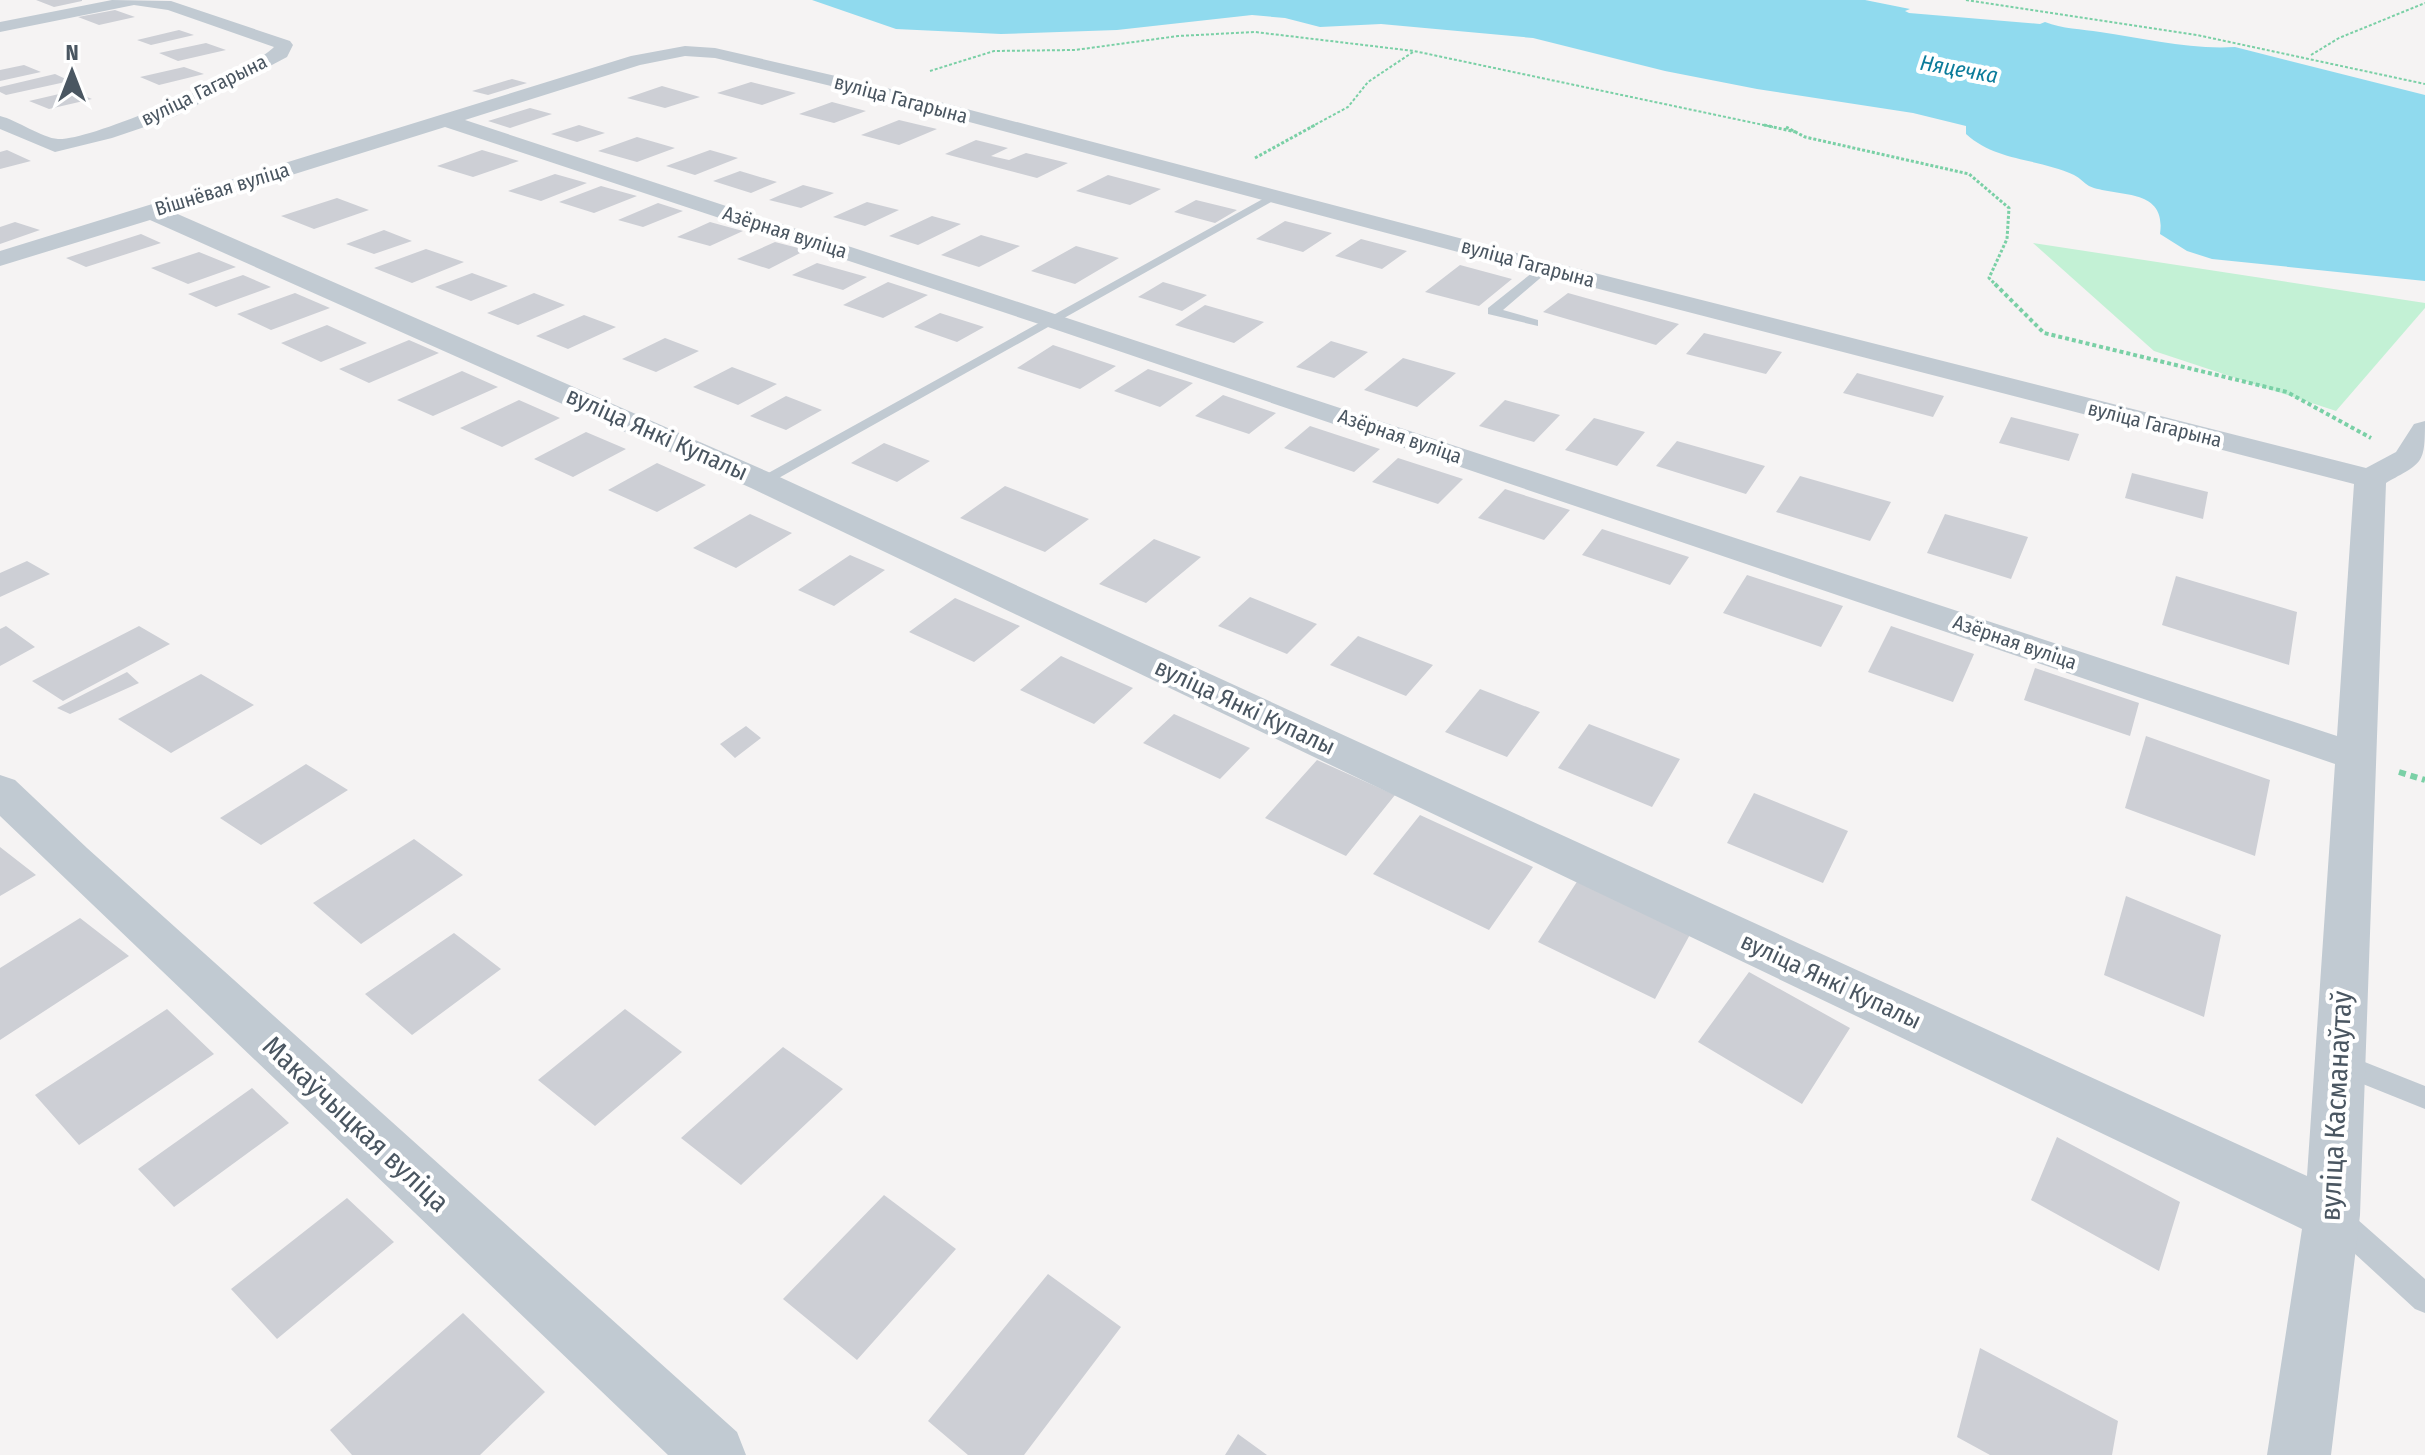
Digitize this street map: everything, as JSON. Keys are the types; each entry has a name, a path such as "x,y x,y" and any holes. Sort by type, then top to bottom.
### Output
{"street":[{"path":"0,27 131,0"},
{"name":"вуліца Гагарына","path":"0,122 55,146 105,134 167,113 281,53 284,45 171,6 131,0"},
{"name":"вуліца Гагарына","path":"445,120 637,60 685,51 715,53 872,90 1546,268 2370,479"},
{"name":"Вішнёвая вуліца","path":"0,259 445,120"},
{"name":"Азёрная вуліца","path":"445,120 1054,320 2354,756"},
{"name":"вуліца Янкі Купалы","path":"150,211 762,481 2332,1215"},
{"path":"2370,479 2407,458 2425,430"},
{"name":"вуліца Касманаўтаў","path":"2299,1455 2332,1215 2370,479"},
{"name":"Макаўчыцкая вуліца","path":"0,790 71,860 714,1455"}],"lane":[{"path":"762,481 1274,197"},
{"path":"1533,323 1493,311 1546,268"},
{"path":"2339,1062 2425,1098"},
{"path":"2332,1215 2425,1299"}],"path":[{"path":"1966,0 2072,14 2310,55 2425,84"},
{"path":"2310,55 2339,38 2425,3"},
{"path":"872,90 994,51 1075,50 1178,36 1255,32 1414,51 1796,132"},
{"path":"1212,181 1348,107 1355,93 1396,60 1414,51"},
{"path":"1786,127 1805,137 1969,174 2009,208 2007,239 1989,278 2044,333 2287,392 2407,458"}],"green space":[{"path":"2033,243 2425,303 2425,308 2336,411 2154,351"}],"water":[{"name":"Няцечка","path":"812,0 1865,0 1910,9 1905,11 1909,13 2045,22 2184,45 2235,47 2425,95 2425,281 2212,259 2187,251 2160,234 2156,208 2148,201 2137,196 2100,190 2060,170 1991,150 1966,134 1966,126 1913,113 1665,71 1533,38 1381,24 1320,27 1285,18 1252,15 1117,30 1001,34 896,29"}],"building":[{"path":"36,0 82,0 82,1 54,7"},
{"path":"115,10 135,17 99,25 78,17"},
{"path":"179,30 194,35 151,45 137,40"},
{"path":"206,43 226,50 178,61 159,53"},
{"path":"24,65 41,72 0,81 0,70"},
{"path":"184,67 204,74 159,85 140,77"},
{"path":"55,74 70,81 6,95 0,92 0,87"},
{"path":"512,79 527,83 488,95 472,91"},
{"path":"751,82 796,93 762,105 717,93"},
{"path":"662,86 700,97 665,108 627,98"},
{"path":"72,91 92,99 49,109 29,101"},
{"path":"832,102 866,111 834,123 799,114"},
{"path":"530,108 552,114 510,128 488,121"},
{"path":"899,120 937,129 899,145 861,135"},
{"path":"579,125 605,133 577,142 551,134"},
{"path":"637,137 675,148 637,162 598,151"},
{"path":"976,140 1008,148 991,156 1009,160 1026,153 1068,163 1037,178 945,154"},
{"path":"7,150 31,161 0,169 0,152"},
{"path":"482,150 519,161 473,177 437,166"},
{"path":"710,150 738,158 695,175 666,166"},
{"path":"740,171 777,182 751,193 713,181"},
{"path":"555,174 587,183 541,201 508,191"},
{"path":"1108,175 1161,189 1130,205 1076,191"},
{"path":"803,185 834,193 801,208 769,200"},
{"path":"601,186 637,196 594,213 559,202"},
{"path":"337,198 369,210 314,229 281,216"},
{"path":"1196,200 1237,210 1215,223 1174,212"},
{"path":"867,202 899,210 865,226 833,217"},
{"path":"658,203 683,211 643,227 618,220"},
{"path":"932,216 961,224 918,245 889,236"},
{"path":"1285,221 1332,233 1303,252 1256,239"},
{"path":"15,222 40,230 0,244 0,227"},
{"path":"710,222 743,231 710,246 677,237"},
{"path":"384,230 412,241 374,254 346,244"},
{"path":"141,234 161,243 86,267 66,258"},
{"path":"981,235 1020,246 979,267 941,255"},
{"path":"1361,239 1407,251 1382,269 1335,256"},
{"path":"775,242 806,250 769,269 737,259"},
{"path":"1076,246 1119,258 1075,284 1031,271"},
{"path":"426,249 464,262 412,283 374,268"},
{"path":"199,252 236,267 188,284 151,268"},
{"path":"817,263 867,277 843,290 792,275"},
{"path":"1460,265 1512,279 1479,306 1425,292"},
{"path":"472,273 508,286 471,301 435,287"},
{"path":"243,275 271,287 216,307 188,294"},
{"path":"888,282 928,295 883,318 843,305"},
{"path":"1163,282 1207,295 1182,311 1138,297"},
{"path":"295,293 330,308 271,330 237,314"},
{"path":"534,293 565,305 518,325 487,313"},
{"path":"1568,293 1679,324 1656,345 1543,312"},
{"path":"1205,305 1264,322 1234,343 1175,325"},
{"path":"940,313 984,327 957,342 914,327"},
{"path":"584,315 616,327 568,349 536,336"},
{"path":"327,325 367,343 321,362 281,343"},
{"path":"1704,333 1782,352 1766,374 1686,354"},
{"path":"665,338 699,351 656,372 622,359"},
{"path":"409,340 439,353 369,383 339,369"},
{"path":"1331,341 1368,352 1334,378 1296,367"},
{"path":"1053,345 1116,366 1080,389 1017,368"},
{"path":"1403,358 1456,373 1417,407 1364,390"},
{"path":"732,367 777,384 738,405 693,387"},
{"path":"1148,369 1193,383 1160,407 1114,391"},
{"path":"462,371 498,387 433,416 397,400"},
{"path":"1857,373 1944,396 1933,417 1843,393"},
{"path":"1223,395 1276,413 1249,434 1195,416"},
{"path":"786,396 822,410 786,430 750,416"},
{"path":"519,400 560,418 502,447 460,428"},
{"path":"1505,400 1560,415 1534,442 1479,426"},
{"path":"2011,417 2079,434 2069,461 1999,443"},
{"path":"1594,418 1645,432 1617,466 1565,450"},
{"path":"1310,426 1380,449 1354,472 1284,448"},
{"path":"586,432 626,449 573,477 534,459"},
{"path":"1677,441 1765,466 1746,494 1656,466"},
{"path":"884,443 930,461 897,482 851,463"},
{"path":"1398,458 1463,479 1438,504 1372,482"},
{"path":"657,463 706,485 657,512 608,490"},
{"path":"2132,473 2208,492 2203,519 2125,498"},
{"path":"1800,476 1891,502 1870,541 1776,512"},
{"path":"1005,486 1089,519 1045,552 960,518"},
{"path":"1505,489 1570,510 1544,540 1478,518"},
{"path":"750,514 792,533 736,568 693,548"},
{"path":"1945,514 2028,537 2011,579 1927,553"},
{"path":"1602,529 1689,557 1670,585 1582,555"},
{"path":"1154,539 1201,557 1146,603 1099,584"},
{"path":"850,555 885,570 834,606 798,590"},
{"path":"27,561 50,574 0,597 0,573"},
{"path":"1747,575 1843,606 1821,647 1723,613"},
{"path":"2176,576 2297,612 2289,665 2162,625"},
{"path":"1250,597 1317,624 1287,654 1218,626"},
{"path":"955,598 1020,626 974,662 909,632"},
{"path":"6,626 35,647 0,666 0,629"},
{"path":"139,626 170,644 63,701 32,681"},
{"path":"1891,626 1974,654 1953,702 1868,672"},
{"path":"1358,636 1433,665 1406,696 1330,665"},
{"path":"1061,656 1133,688 1094,724 1020,690"},
{"path":"2035,668 2139,703 2130,736 2024,700"},
{"path":"127,672 139,683 70,714 57,708"},
{"path":"201,674 254,705 171,753 118,719"},
{"path":"1480,689 1540,712 1507,757 1445,732"},
{"path":"1174,714 1250,748 1220,779 1143,743"},
{"path":"1589,724 1680,759 1652,807 1558,768"},
{"path":"746,726 761,738 735,758 720,744"},
{"path":"2146,736 2270,780 2255,856 2125,808"},
{"path":"1317,760 1395,795 1346,856 1265,818"},
{"path":"306,764 348,790 261,845 220,818"},
{"path":"1754,793 1848,831 1823,883 1727,843"},
{"path":"1420,815 1533,867 1489,930 1373,874"},
{"path":"414,839 463,875 361,944 313,903"},
{"path":"0,847 36,875 0,896"},
{"path":"1580,877 1693,929 1655,999 1538,942"},
{"path":"2126,896 2221,935 2204,1017 2104,975"},
{"path":"80,918 129,956 0,1040 0,968"},
{"path":"454,933 501,969 412,1035 365,994"},
{"path":"1749,972 1850,1028 1802,1104 1698,1042"},
{"path":"167,1009 214,1054 79,1145 35,1095"},
{"path":"625,1009 682,1052 595,1126 538,1080"},
{"path":"783,1047 843,1089 741,1185 681,1138"},
{"path":"252,1088 289,1123 174,1207 138,1169"},
{"path":"2057,1137 2180,1202 2159,1271 2031,1200"},
{"path":"884,1195 956,1249 857,1360 783,1299"},
{"path":"347,1198 394,1242 277,1339 231,1289"},
{"path":"1048,1274 1121,1327 1024,1455 968,1455 928,1421"},
{"path":"463,1313 545,1392 480,1455 352,1455 330,1430"},
{"path":"1980,1348 2118,1421 2112,1455 1990,1455 1957,1437"},
{"path":"1238,1434 1267,1455 1225,1455"}]}
